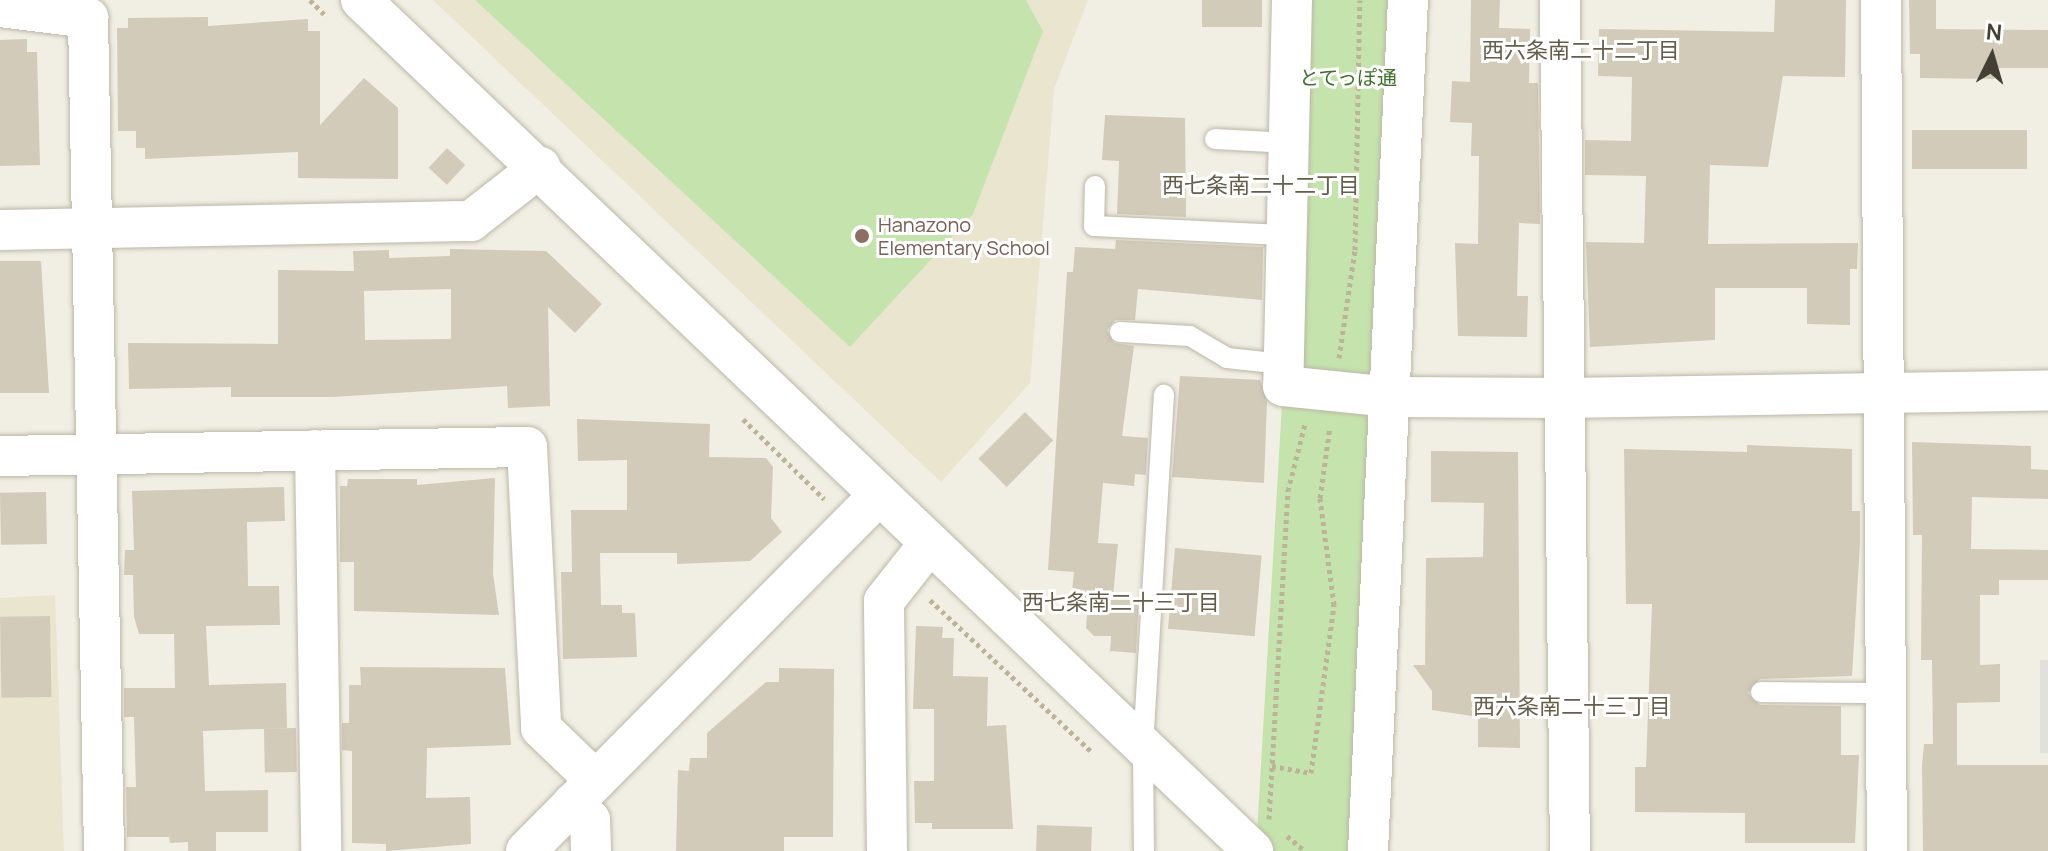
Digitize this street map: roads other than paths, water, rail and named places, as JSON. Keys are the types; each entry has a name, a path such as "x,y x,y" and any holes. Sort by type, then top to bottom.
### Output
{"street":[{"path":"1292,0 1283,386 1391,397 1565,398 2048,390"},
{"path":"1368,851 1408,0"},
{"path":"1560,0 1570,851"},
{"path":"1881,0 1887,851"},
{"path":"0,7 88,18 104,851"},
{"path":"347,12 540,167 929,544 1253,851"},
{"path":"0,230 471,221 540,167"},
{"path":"0,456 527,447 541,728 584,792 590,820 591,851"},
{"path":"315,450 321,851"},
{"path":"526,851 879,495"},
{"path":"887,851 884,601 929,544"}],"lane":[{"path":"1215,139 1290,143"},
{"path":"1095,186 1094,226 1288,235"},
{"path":"1120,332 1190,336 1227,358 1283,364"},
{"path":"1144,851 1143,747 1164,395"},
{"path":"1761,692 1886,693"}],"place":[{"name":"Hanazono Elementary School","path":"862,236"}],"district":[{"name":"西六条南二十二丁目","path":"1581,51"},
{"name":"西七条南二十二丁目","path":"1261,186"},
{"name":"西七条南二十三丁目","path":"1121,603"},
{"name":"西六条南二十三丁目","path":"1572,707"}],"park label":[{"name":"とてっぽ通","path":"1348,77"}]}
